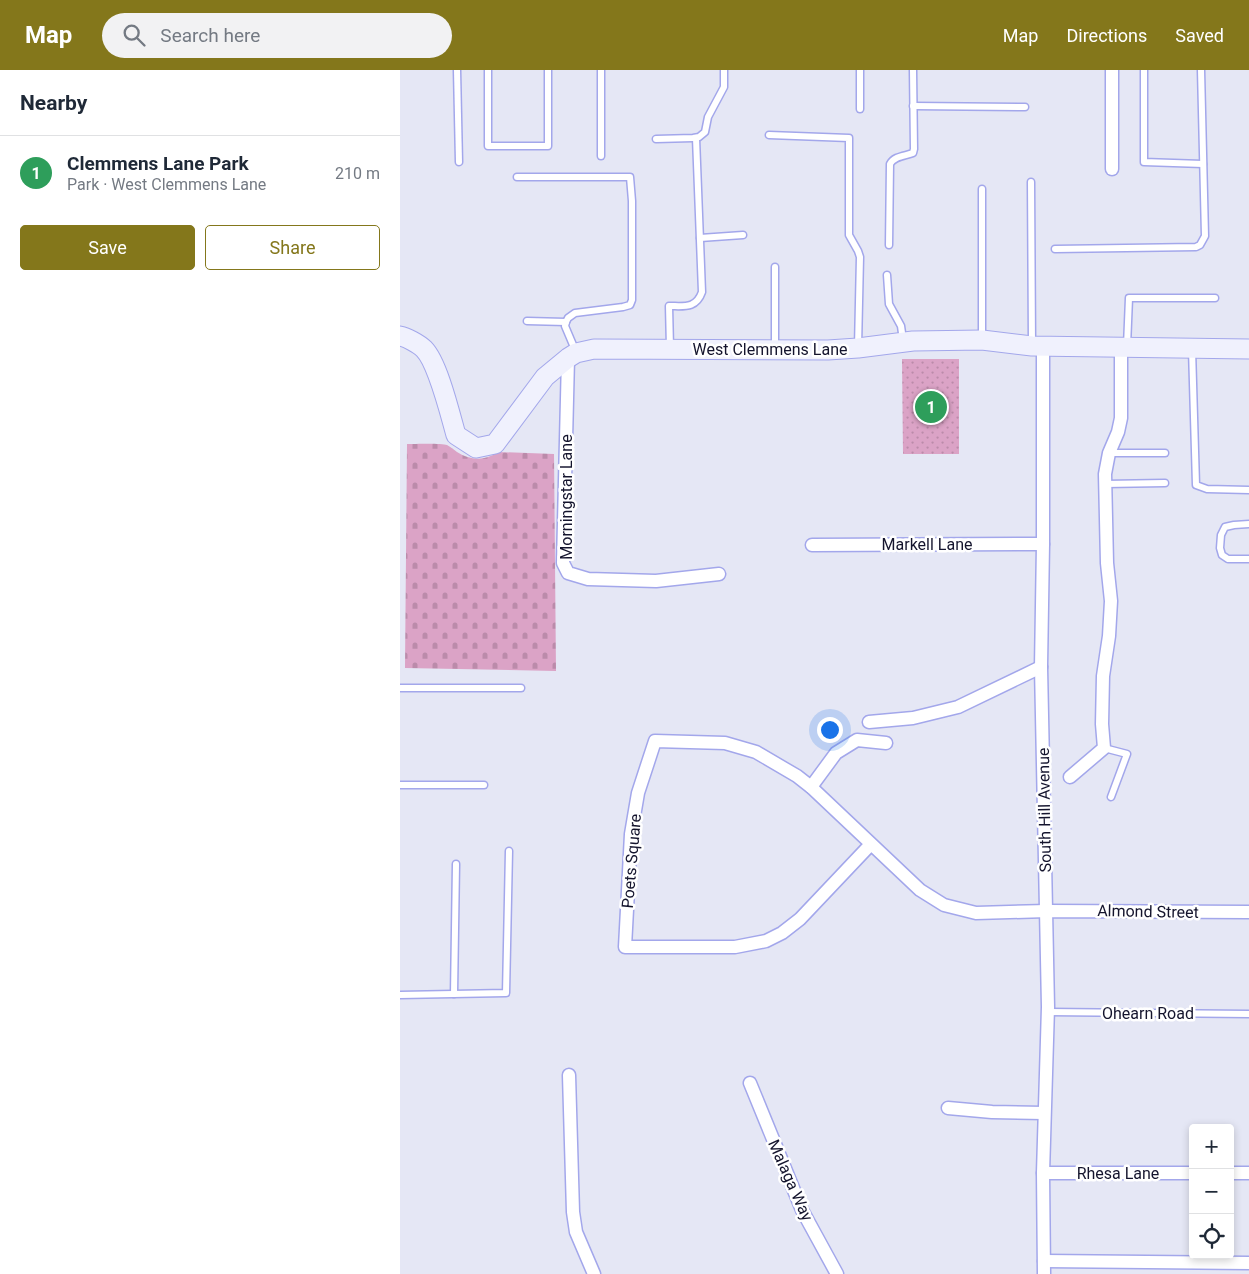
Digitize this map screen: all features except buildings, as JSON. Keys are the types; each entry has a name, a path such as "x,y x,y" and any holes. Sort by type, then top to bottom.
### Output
{"street":[{"path":"1112,70 1112,169"},
{"path":"400,336 424,349 435,367 456,435 476,448 495,444 545,377 572,356"},
{"name":"West Clemmens Lane","path":"572,356 594,349 828,350 903,342 982,340 1038,346 1249,349"},
{"name":"South Hill Avenue","path":"1038,346 1043,544 1041,667 1048,1012 1043,1173 1044,1268"},
{"path":"1070,777 1104,748 1102,724 1103,676 1109,636 1111,600 1107,563 1105,474 1109,453 1118,432 1121,418 1124,347"},
{"name":"Morningstar Lane","path":"572,356 563,563 568,573 588,579 656,581 719,574"},
{"name":"Markell Lane","path":"812,545 1043,544"},
{"path":"869,722 913,718 958,707 1041,667"},
{"path":"811,787 836,753 857,740 886,743"},
{"name":"Poets Square","path":"871,844 800,919 782,933 766,940 734,947 625,947 631,834 638,793 656,741 725,743 756,752 797,776 811,787 920,890 944,905 976,913 1047,910"},
{"name":"Almond Street","path":"1047,910 1249,912"},
{"path":"569,1075 573,1212 576,1232 594,1274"},
{"name":"Malaga Way","path":"750,1083 802,1210 837,1274"},
{"path":"948,1108 992,1112 1044,1113"},
{"name":"Rhesa Lane","path":"1043,1173 1189,1173"},
{"path":"1234,1173 1249,1174"},
{"path":"1044,1268 1249,1263"}],"lane":[{"path":"457,70 460,162"},
{"path":"488,70 488,146 548,146 548,70"},
{"path":"601,70 601,156"},
{"path":"656,139 696,138 705,132 708,117 724,86 724,70"},
{"path":"860,70 860,109"},
{"path":"889,245 890,164 895,159 913,153 914,149 912,70"},
{"path":"1144,70 1144,162 1203,164"},
{"path":"1055,249 1196,247 1200,245 1205,236 1201,70"},
{"path":"913,106 1025,107"},
{"path":"769,134 849,138 849,235 860,257 858,348"},
{"path":"670,349 669,306 690,306 700,299 702,292 696,138"},
{"path":"517,177 630,177 632,201 632,300 630,305 623,307 575,313 568,318 565,326 572,356"},
{"path":"1031,182 1038,346"},
{"path":"982,189 982,340"},
{"path":"700,238 743,235"},
{"path":"775,267 775,350"},
{"path":"887,275 889,304 901,326 903,342"},
{"path":"1124,347 1129,298 1215,298"},
{"path":"527,321 566,322"},
{"path":"1192,348 1196,485 1208,489 1249,490"},
{"path":"1109,453 1165,452"},
{"path":"1105,484 1165,483"},
{"path":"1249,524 1234,524 1225,527 1221,534 1220,548 1222,555 1228,559 1249,559"},
{"path":"400,688 521,688"},
{"path":"1104,748 1127,754 1111,797"},
{"path":"400,785 484,785"},
{"path":"400,995 506,993 509,851"},
{"path":"454,994 456,864"},
{"name":"Ohearn Road","path":"1048,1012 1249,1014"}],"green space":[{"path":"902,359 959,359 959,454 903,454"},
{"path":"407,444 444,444 462,455 478,459 498,452 554,454 556,671 405,668"}],"place":[{"name":"Clemmens Lane Park","path":"931,407"}]}
